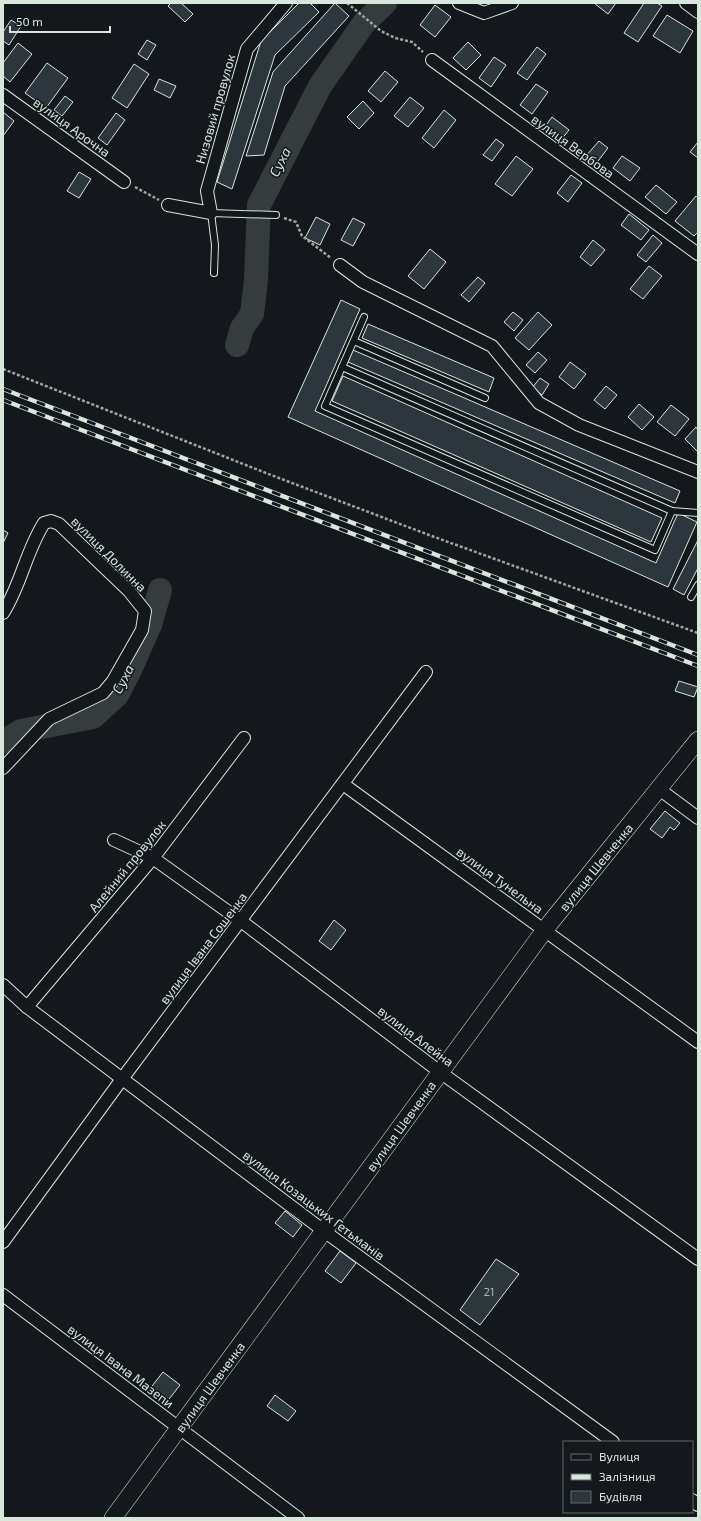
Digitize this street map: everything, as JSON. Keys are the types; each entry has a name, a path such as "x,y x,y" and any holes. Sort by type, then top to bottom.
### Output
{"street":[{"name":"Низовий провулок","path":"211,213 207,191 247,49 286,3"},
{"path":"459,3 484,13 512,3"},
{"path":"686,3 698,12"},
{"name":"вулиця Вербова","path":"428,57 698,254"},
{"name":"вулиця Арочна","path":"3,95 124,182"},
{"path":"168,205 211,213"},
{"path":"340,265 363,282 492,346 539,402 579,425 698,472"},
{"name":"вулиця Долинна","path":"3,613 14,592 35,536 44,523 52,521 59,524 76,539 129,591 145,611 142,630 113,680 103,693 49,719 3,768"},
{"name":"вулиця Івана Сошенка","path":"3,1242 122,1079 426,672"},
{"name":"Алейний провулок","path":"27,1007 153,858 244,738"},
{"name":"вулиця Шевченка","path":"113,1518 180,1429 545,930 698,740"},
{"name":"вулиця Тунельна","path":"343,784 698,1042"},
{"path":"659,789 698,818"},
{"name":"вулиця Алейна","path":"114,840 153,858 241,921 440,1072 698,1259"},
{"name":"вулиця Козацьких Гетьманів","path":"3,985 27,1007 324,1231 612,1441"},
{"name":"вулиця Івана Мазепи","path":"3,1295 298,1518"}],"lane":[{"path":"214,273 215,245 211,213 252,213 276,215"},
{"path":"364,317 325,406 655,550 672,511"},
{"path":"354,341 485,398"},
{"path":"342,367 672,511 698,514"},
{"path":"690,597 698,585"}],"path":[{"path":"347,3 369,22 395,38 412,42 428,57"},
{"path":"124,182 168,205"},
{"path":"276,215 296,222 302,236 340,265"},
{"path":"3,369 408,527 698,633"}],"building":[{"path":"171,3 181,3 193,14 185,22 168,6"},
{"path":"299,3 310,3 319,12 275,55 232,189 217,182 261,41"},
{"path":"335,3 349,16 285,86 264,155 246,156 273,72"},
{"path":"594,3 616,3 608,14"},
{"path":"644,3 657,3 662,6 638,42 624,33"},
{"path":"435,5 451,17 435,37 420,25"},
{"path":"667,15 693,31 680,53 653,36"},
{"path":"11,20 21,26 9,45 3,41 3,32"},
{"path":"147,40 156,45 147,60 138,54"},
{"path":"468,42 481,55 466,70 453,58"},
{"path":"18,43 32,54 10,82 3,76 3,63"},
{"path":"537,47 546,54 527,80 517,73"},
{"path":"494,57 506,65 491,87 479,78"},
{"path":"47,63 68,78 46,108 25,93"},
{"path":"134,64 149,74 127,108 112,98"},
{"path":"385,71 398,82 381,102 368,91"},
{"path":"159,79 176,86 170,98 154,90"},
{"path":"536,84 548,92 532,114 520,105"},
{"path":"65,96 73,102 62,116 54,110"},
{"path":"410,97 424,108 408,127 394,116"},
{"path":"363,101 374,113 359,129 347,117"},
{"path":"444,110 456,120 434,148 422,138"},
{"path":"3,112 14,121 3,136"},
{"path":"116,113 125,120 107,145 98,138"},
{"path":"552,117 569,130 560,141 544,128"},
{"path":"496,139 504,145 492,161 483,155"},
{"path":"599,141 608,148 595,165 585,157"},
{"path":"698,142 698,158 690,152"},
{"path":"516,156 533,169 512,196 495,184"},
{"path":"622,156 640,168 630,181 613,168"},
{"path":"79,172 91,179 79,198 67,191"},
{"path":"571,175 582,183 568,202 557,193"},
{"path":"656,185 677,202 666,214 645,197"},
{"path":"696,196 698,198 698,232 694,236 675,221"},
{"path":"629,214 649,230 641,240 621,225"},
{"path":"316,217 330,224 320,245 305,238"},
{"path":"353,218 365,224 353,246 341,240"},
{"path":"653,235 662,243 646,262 637,255"},
{"path":"593,240 605,250 591,266 580,257"},
{"path":"430,249 446,262 424,289 408,276"},
{"path":"649,266 662,276 643,299 630,289"},
{"path":"478,277 485,283 469,302 461,295"},
{"path":"341,300 360,309 315,411 656,563 678,513 697,522 668,587 288,417"},
{"path":"513,312 523,320 514,331 504,322"},
{"path":"538,312 552,325 529,350 515,338"},
{"path":"368,324 494,378 489,392 362,338"},
{"path":"353,350 680,491 675,503 348,362"},
{"path":"538,352 547,360 535,373 526,365"},
{"path":"570,362 586,374 574,389 559,377"},
{"path":"343,376 662,518 651,542 332,401"},
{"path":"540,378 549,384 542,395 532,388"},
{"path":"606,386 617,395 605,409 594,400"},
{"path":"639,404 654,417 642,430 628,417"},
{"path":"671,405 689,419 675,436 657,422"},
{"path":"696,427 698,430 698,452 685,439"},
{"path":"3,530 8,533 3,543"},
{"path":"698,540 698,568 684,595 673,589"},
{"path":"679,681 698,687 694,697 675,691"},
{"path":"665,811 680,823 674,830 670,827 662,838 650,829"},
{"path":"334,920 346,930 331,950 319,941"},
{"path":"285,1211 302,1225 293,1237 275,1223"},
{"path":"340,1251 356,1263 341,1283 325,1271"},
{"path":"496,1259 519,1274 480,1325 460,1310"},
{"path":"163,1372 180,1385 166,1403 149,1390"},
{"path":"275,1395 296,1411 288,1421 267,1406"}],"waterway":[{"name":"Суха","path":"237,345 242,328 252,314 256,280 259,205 320,86 364,23 385,3"},
{"name":"Суха","path":"3,742 21,731 93,717 117,695 150,625 160,590"}],"railway":[{"path":"3,389 698,655"},
{"path":"3,400 698,666"}]}
